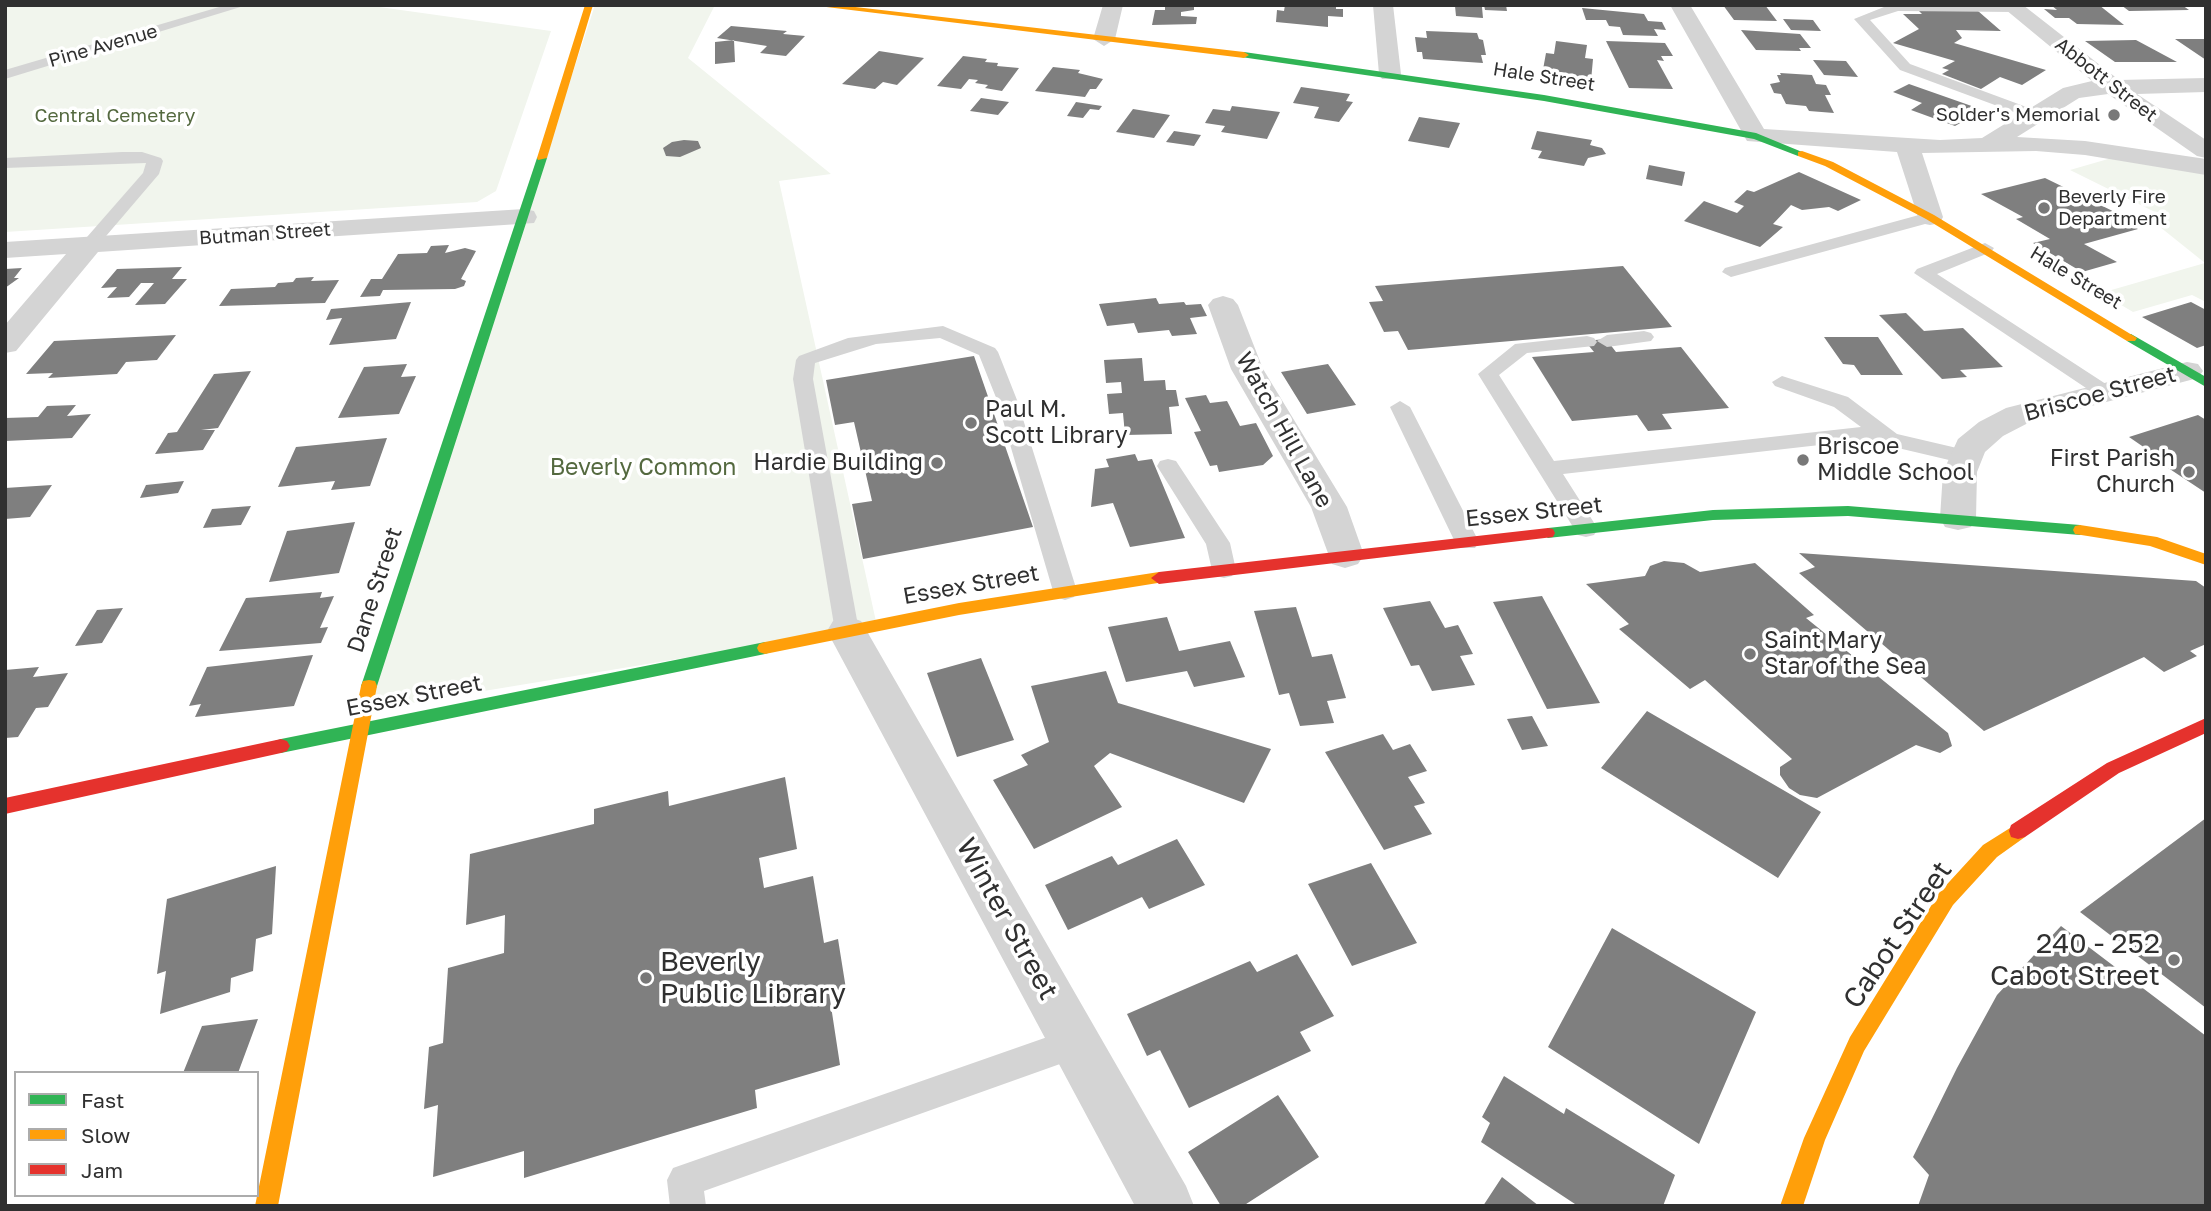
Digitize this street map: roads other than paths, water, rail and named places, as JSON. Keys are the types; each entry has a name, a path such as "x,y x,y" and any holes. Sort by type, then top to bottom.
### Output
{"main road":[{"name":"Dane Street","path":"266,1206 358,730 393,605 524,217 589,5"},
{"name":"Hale Street","path":"826,6 1390,74 1714,126 1756,136 1829,164 1930,217 2196,377"},
{"name":"Essex Street","path":"5,806 134,776 847,631 1065,591 1345,555 1781,511 1848,511 2094,531 2152,541 2206,560"},
{"name":"Cabot Street","path":"1791,1206 1815,1138 1857,1044 1946,899 1990,851 2046,811 2113,768 2206,725"}],"street":[{"path":"1104,39 1113,5"},
{"path":"1383,5 1390,74"},
{"path":"1680,5 1756,136 1907,145 1967,146 1991,143 2085,148 2206,167"},
{"name":"Abbott Street","path":"2012,6 2110,85 2206,151"},
{"path":"1991,143 2071,93 2110,85 2206,85"},
{"path":"1907,145 1930,217"},
{"name":"Butman Street","path":"5,250 524,217"},
{"path":"5,344 89,245"},
{"name":"Watch Hill Lane","path":"1223,305 1247,369 1329,507 1345,555"},
{"name":"Briscoe Street","path":"1958,518 1960,472 1970,447 1991,429 2018,415 2105,392 2196,377"},
{"name":"Winter Street","path":"847,631 1076,1043 1157,1203"}],"lane":[{"name":"Pine Avenue","path":"5,75 241,5"},
{"path":"2012,6 1896,7 1861,19 1905,67 2035,115"},
{"path":"5,163 122,157 142,157 155,161 152,174 89,245"},
{"path":"1731,272 1930,217"},
{"path":"1985,248 1923,273 2105,392"},
{"path":"847,631 803,379 806,360 848,344 876,338 943,332 988,352 1007,400 1065,591"},
{"path":"1586,529 1488,374 1522,348 1644,337"},
{"path":"1782,382 1842,402 1894,440"},
{"path":"1400,407 1467,542"},
{"path":"1548,469 1864,433 1966,457"},
{"path":"1168,466 1218,543 1224,570"},
{"path":"688,1206 685,1180 1076,1043"}],"place":[{"name":"Solder's Memorial","path":"2114,115"},
{"name":"Beverly Fire Department","path":"2044,208"},
{"name":"Paul M. Scott Library","path":"971,423"},
{"name":"Briscoe Middle School","path":"1803,460"},
{"name":"Hardie Building","path":"937,463"},
{"name":"First Parish Church","path":"2189,472"},
{"name":"Saint Mary Star of the Sea","path":"1750,654"},
{"name":"240 - 252 Cabot Street","path":"2174,960"},
{"name":"Beverly Public Library","path":"646,978"}],"park label":[{"name":"Central Cemetery","path":"115,116"},
{"name":"Beverly Common","path":"643,468"}]}
